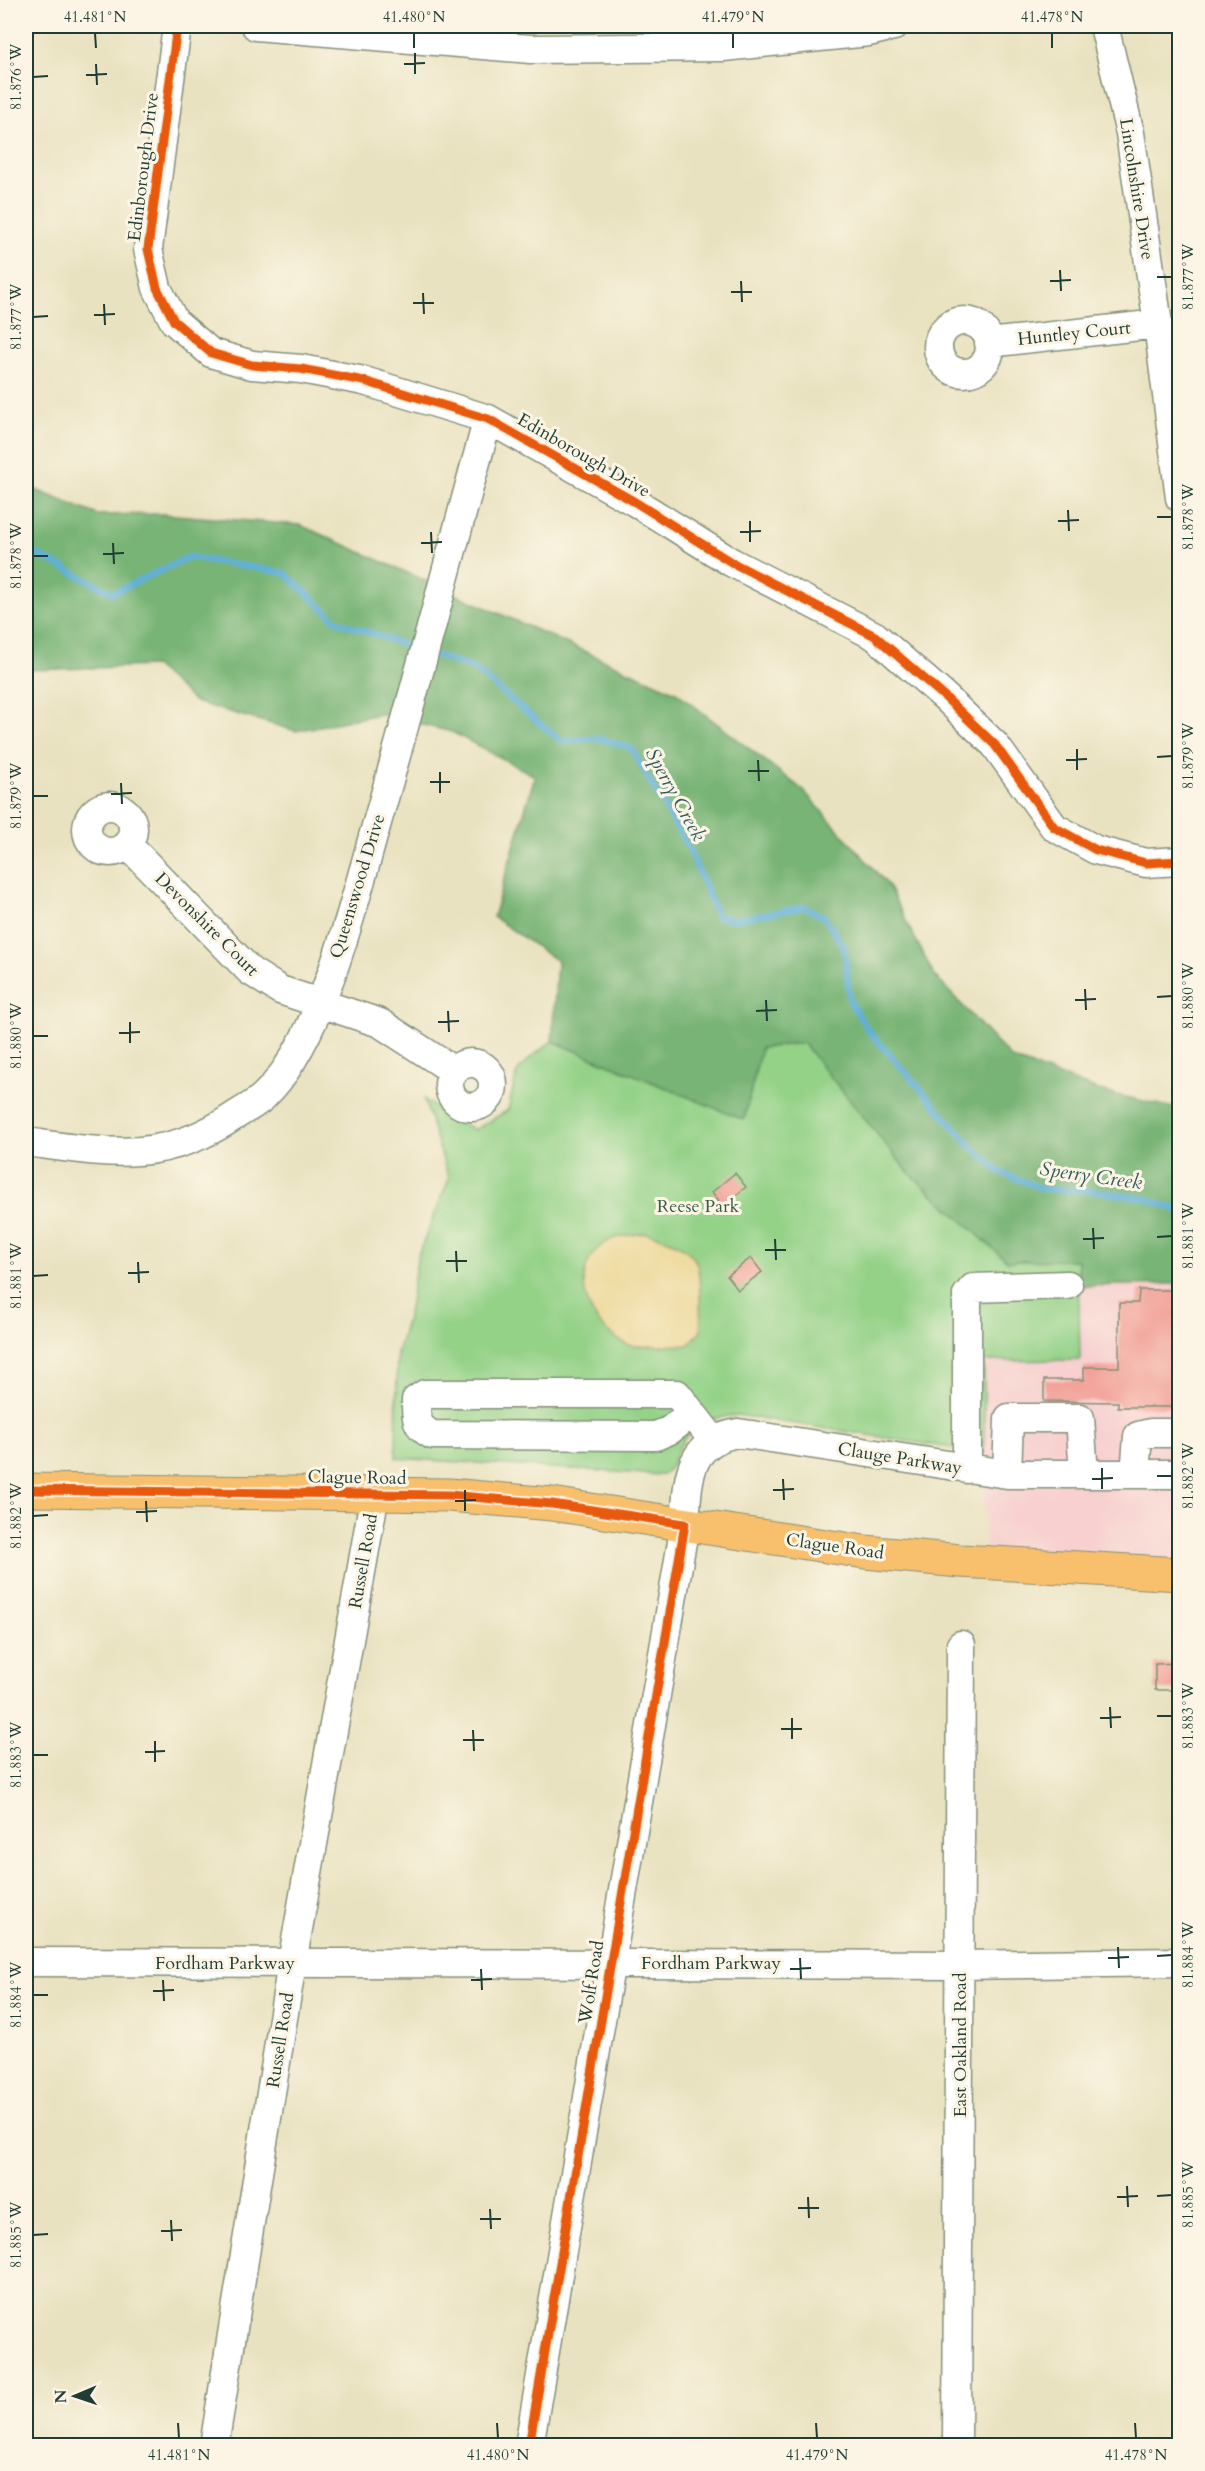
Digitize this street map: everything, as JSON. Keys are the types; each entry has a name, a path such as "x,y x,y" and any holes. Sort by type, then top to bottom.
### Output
{"main road":[{"name":"Clague Road","path":"26,1490 449,1495 552,1504 866,1552 960,1561 1179,1574"}],"street":[{"name":"Edinborough Drive","path":"177,26 148,249 157,288 174,321 211,353 252,365 301,369 364,381 488,419 635,502 731,562 875,636 945,697 995,745 1054,827 1096,850 1146,863 1179,861"},
{"path":"256,26 530,49 723,47 869,32 894,26"},
{"name":"Lincolnshire Drive","path":"1104,26 1130,133 1158,324 1179,498"},
{"name":"Huntley Court","path":"989,343 1158,324"},
{"name":"Queenswood Drive","path":"26,1143 103,1153 159,1151 211,1132 264,1096 296,1055 320,1002 348,924 394,765 443,577 488,419"},
{"name":"Devonshire Court","path":"128,844 250,971 280,990 380,1023 454,1071"},
{"path":"967,1469 966,1295 973,1288 1068,1284"},
{"path":"685,1524 692,1463 714,1441 692,1413 677,1394 425,1394 416,1400 416,1418 422,1430 432,1435 656,1436 670,1430 692,1413"},
{"path":"1007,1474 1009,1418 1080,1418 1084,1474"},
{"name":"Clauge Parkway","path":"714,1441 738,1433 1007,1474 1179,1474"},
{"path":"1135,1474 1138,1436 1150,1433 1179,1433"},
{"name":"Russell Road","path":"214,2445 292,1963 375,1493"},
{"name":"Wolf Road","path":"529,2445 685,1524"},
{"name":"East Oakland Road","path":"957,2445 961,1645"},
{"name":"Fordham Parkway","path":"26,1962 961,1965 1179,1962"}],"shaded area":[{"path":"1179,1284 1179,1561 985,1552 984,1361 1080,1360 1079,1286"}],"green space":[{"path":"26,486 98,515 162,514 300,525 676,692 803,790 887,884 934,975 1012,1059 1104,1092 1179,1109 1179,1284 1079,1286 1078,1260 1007,1261 908,1172 803,1043 761,1048 744,1120 552,1041 557,961 493,917 535,776 452,732 379,714 296,731 195,702 154,666 30,670 26,667"},
{"name":"Reese Park","path":"673,898 1078,1260 1080,1360 984,1361 984,1453 738,1415 709,1420 694,1428 682,1442 670,1467 662,1475 396,1458 397,1354 408,1314 418,1255 449,1179 424,1099 445,1115 475,1130 508,1110 517,1072 528,1060 597,1005"}],"sand":[{"path":"646,1233 682,1247 697,1264 701,1331 688,1345 634,1346 626,1344 605,1330 590,1307 585,1294 586,1268 592,1256 602,1245 623,1236"}],"building":[{"path":"735,1173 746,1187 723,1206 712,1192"},
{"path":"751,1258 762,1272 738,1290 727,1276"},
{"path":"1139,1290 1179,1290 1179,1407 1118,1407 1118,1402 1044,1401 1044,1380 1084,1380 1084,1367 1119,1367 1119,1303 1138,1303"},
{"path":"1179,1663 1179,1690 1155,1690 1155,1664"}],"waterway":[{"name":"Sperry Creek","path":"26,549 113,593 189,557 285,573 337,621 416,649"},
{"name":"Sperry Creek","path":"432,654 473,668 561,741 598,738 631,748 690,851 717,916 732,920 805,907 824,917 844,947 850,1002 868,1030 972,1147 1000,1172 1043,1189 1097,1191 1148,1199 1180,1211"}],"cycle path":[{"path":"177,26 148,249 157,288 174,321 211,353 252,365 301,369 364,381 488,419 635,502 731,562 875,636 945,697 995,745 1054,827 1096,850 1146,863 1180,861"},
{"path":"26,1490 449,1495 552,1504 685,1524 529,2446"}]}
